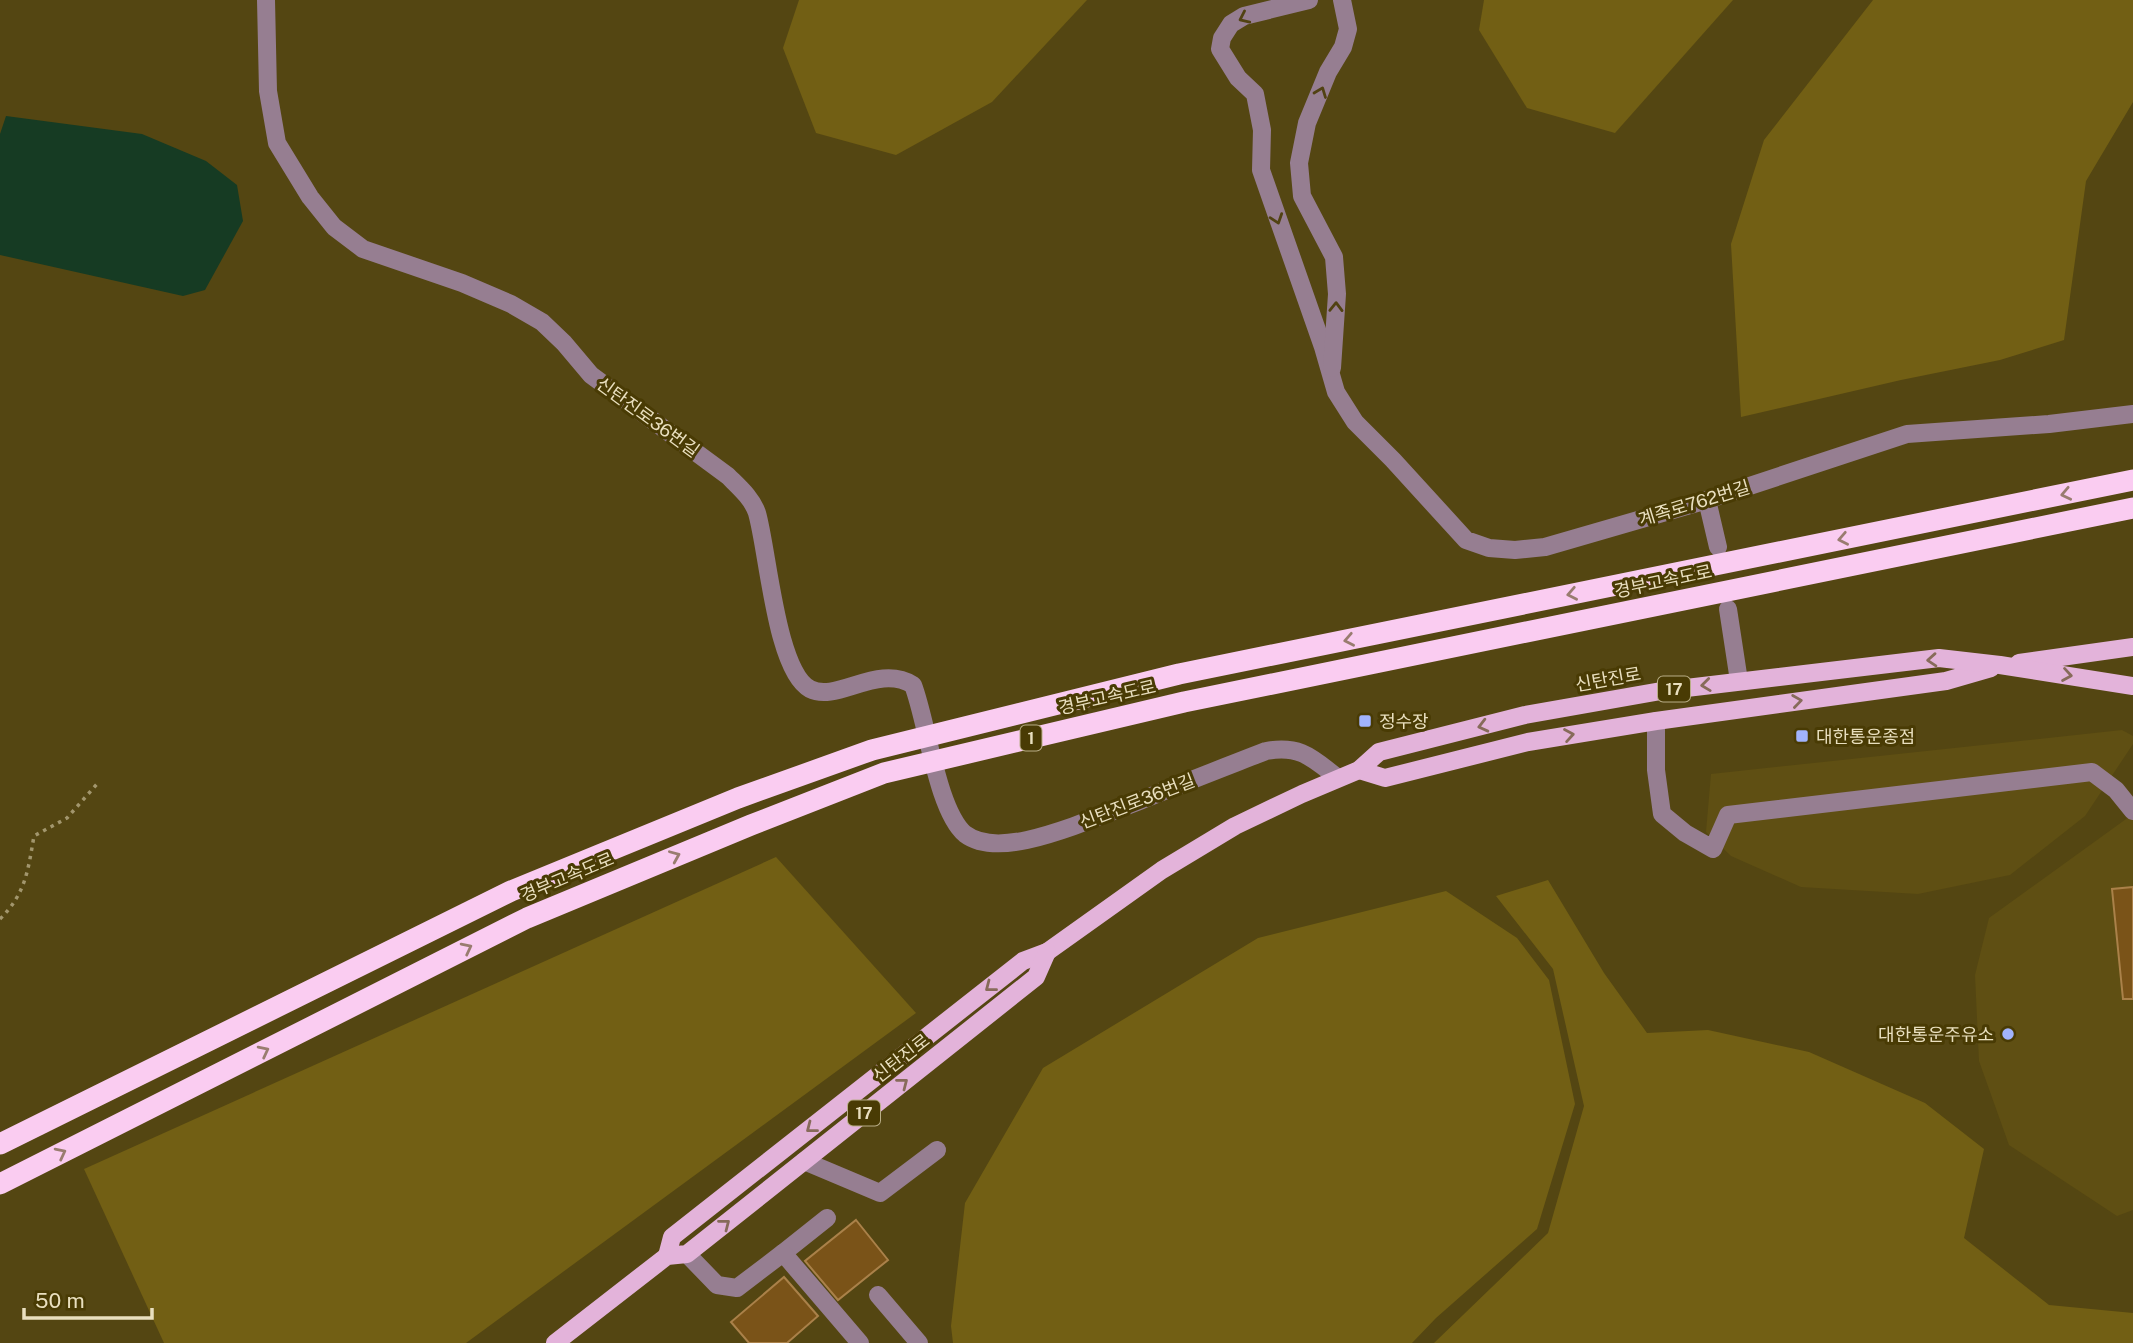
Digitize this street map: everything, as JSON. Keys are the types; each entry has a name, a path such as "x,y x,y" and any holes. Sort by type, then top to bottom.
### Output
{"highway":[{"name":"경부고속도로","path":"0,1144 511,891 738,798 872,750 1179,674 2133,480"},
{"name":"경부고속도로","path":"0,1184 527,918 751,825 884,774 1184,702 2133,508"}],"main road":[{"name":"신탄진로","path":"1359,770 1385,778 1528,742 1656,720 1946,681 2000,665 2133,647"},
{"name":"신탄진로","path":"555,1343 667,1256 672,1237 1023,961 1047,952 1183,857 1235,826 1359,770 1379,752 1525,715 1661,691 1940,659 2000,665"},
{"path":"2000,665 2133,686"},
{"name":"신탄진로","path":"687,1254 1036,977 1047,952"},
{"path":"667,1256 687,1254"}],"street":[{"name":"신탄진로36번길","path":"265,0 268,91 277,143 310,197 334,227 363,249 462,283 511,304 542,322 591,375 736,484 757,511 780,632 791,665 802,683 813,691 834,691 886,677 903,678 913,685 945,800 965,833 980,841 996,843 1025,840 1056,831 1266,751 1296,750 1307,754 1338,778"},
{"name":"계족로762번길","path":"1309,0 1244,16 1231,24 1222,38 1220,49 1238,78 1255,94 1262,130 1261,170 1336,392 1355,422 1466,540 1489,548 1515,550 1545,547 1707,500 1907,433 2049,424 2133,414"},
{"path":"1331,375 1336,335 1334,257 1302,196 1299,163 1307,123 1348,29 1342,0"},
{"path":"1707,500 1718,547"},
{"path":"1728,609 1739,681"},
{"path":"1656,720 1656,770 1662,814 1685,834 1713,849 1728,815 2092,772 2116,790 2133,811"},
{"path":"804,1161 880,1193 937,1150"},
{"path":"687,1254 717,1285 737,1288 827,1218"},
{"path":"783,1253 860,1343"},
{"path":"878,1295 919,1343"}],"path":[{"path":"0,919 22,890 28,873 34,836 67,818 97,784"}],"shaded area":[{"path":"799,0 1087,0 992,102 896,155 816,133 783,48"},
{"path":"1484,0 1733,0 1615,133 1527,108 1479,30"},
{"path":"1873,0 2133,0 2133,102 2086,181 2064,340 2000,360 1741,417 1731,244 1764,140"},
{"path":"6,116 142,134 206,161 237,185 243,221 205,290 183,296 0,255 0,134"},
{"path":"2122,730 2133,736 2133,744 2085,816 2010,875 1918,894 1801,887 1731,856 1706,832 1711,774"},
{"path":"2133,814 2133,1210 2117,1216 2009,1145 1979,1061 1975,975 1989,918"},
{"path":"776,857 916,1013 466,1343 164,1343 84,1169"},
{"path":"1548,880 1604,973 1647,1033 1708,1030 1809,1052 1925,1103 1984,1149 1964,1238 2049,1305 2133,1313 2133,1343 1434,1343 1548,1233 1584,1106 1553,969 1496,896"},
{"path":"1446,891 1517,938 1549,980 1575,1104 1537,1229 1436,1318 1412,1343 953,1343 951,1326 965,1203 1043,1068 1258,938"}],"building":[{"path":"2133,887 2133,999 2123,999 2112,889"},
{"path":"856,1220 888,1260 838,1300 805,1261"},
{"path":"784,1277 818,1316 787,1343 749,1343 731,1322"}],"place":[{"name":"정수장","path":"1365,721"},
{"name":"대한통운종점","path":"1802,736"},
{"name":"대한통운주유소","path":"2008,1034"}]}
